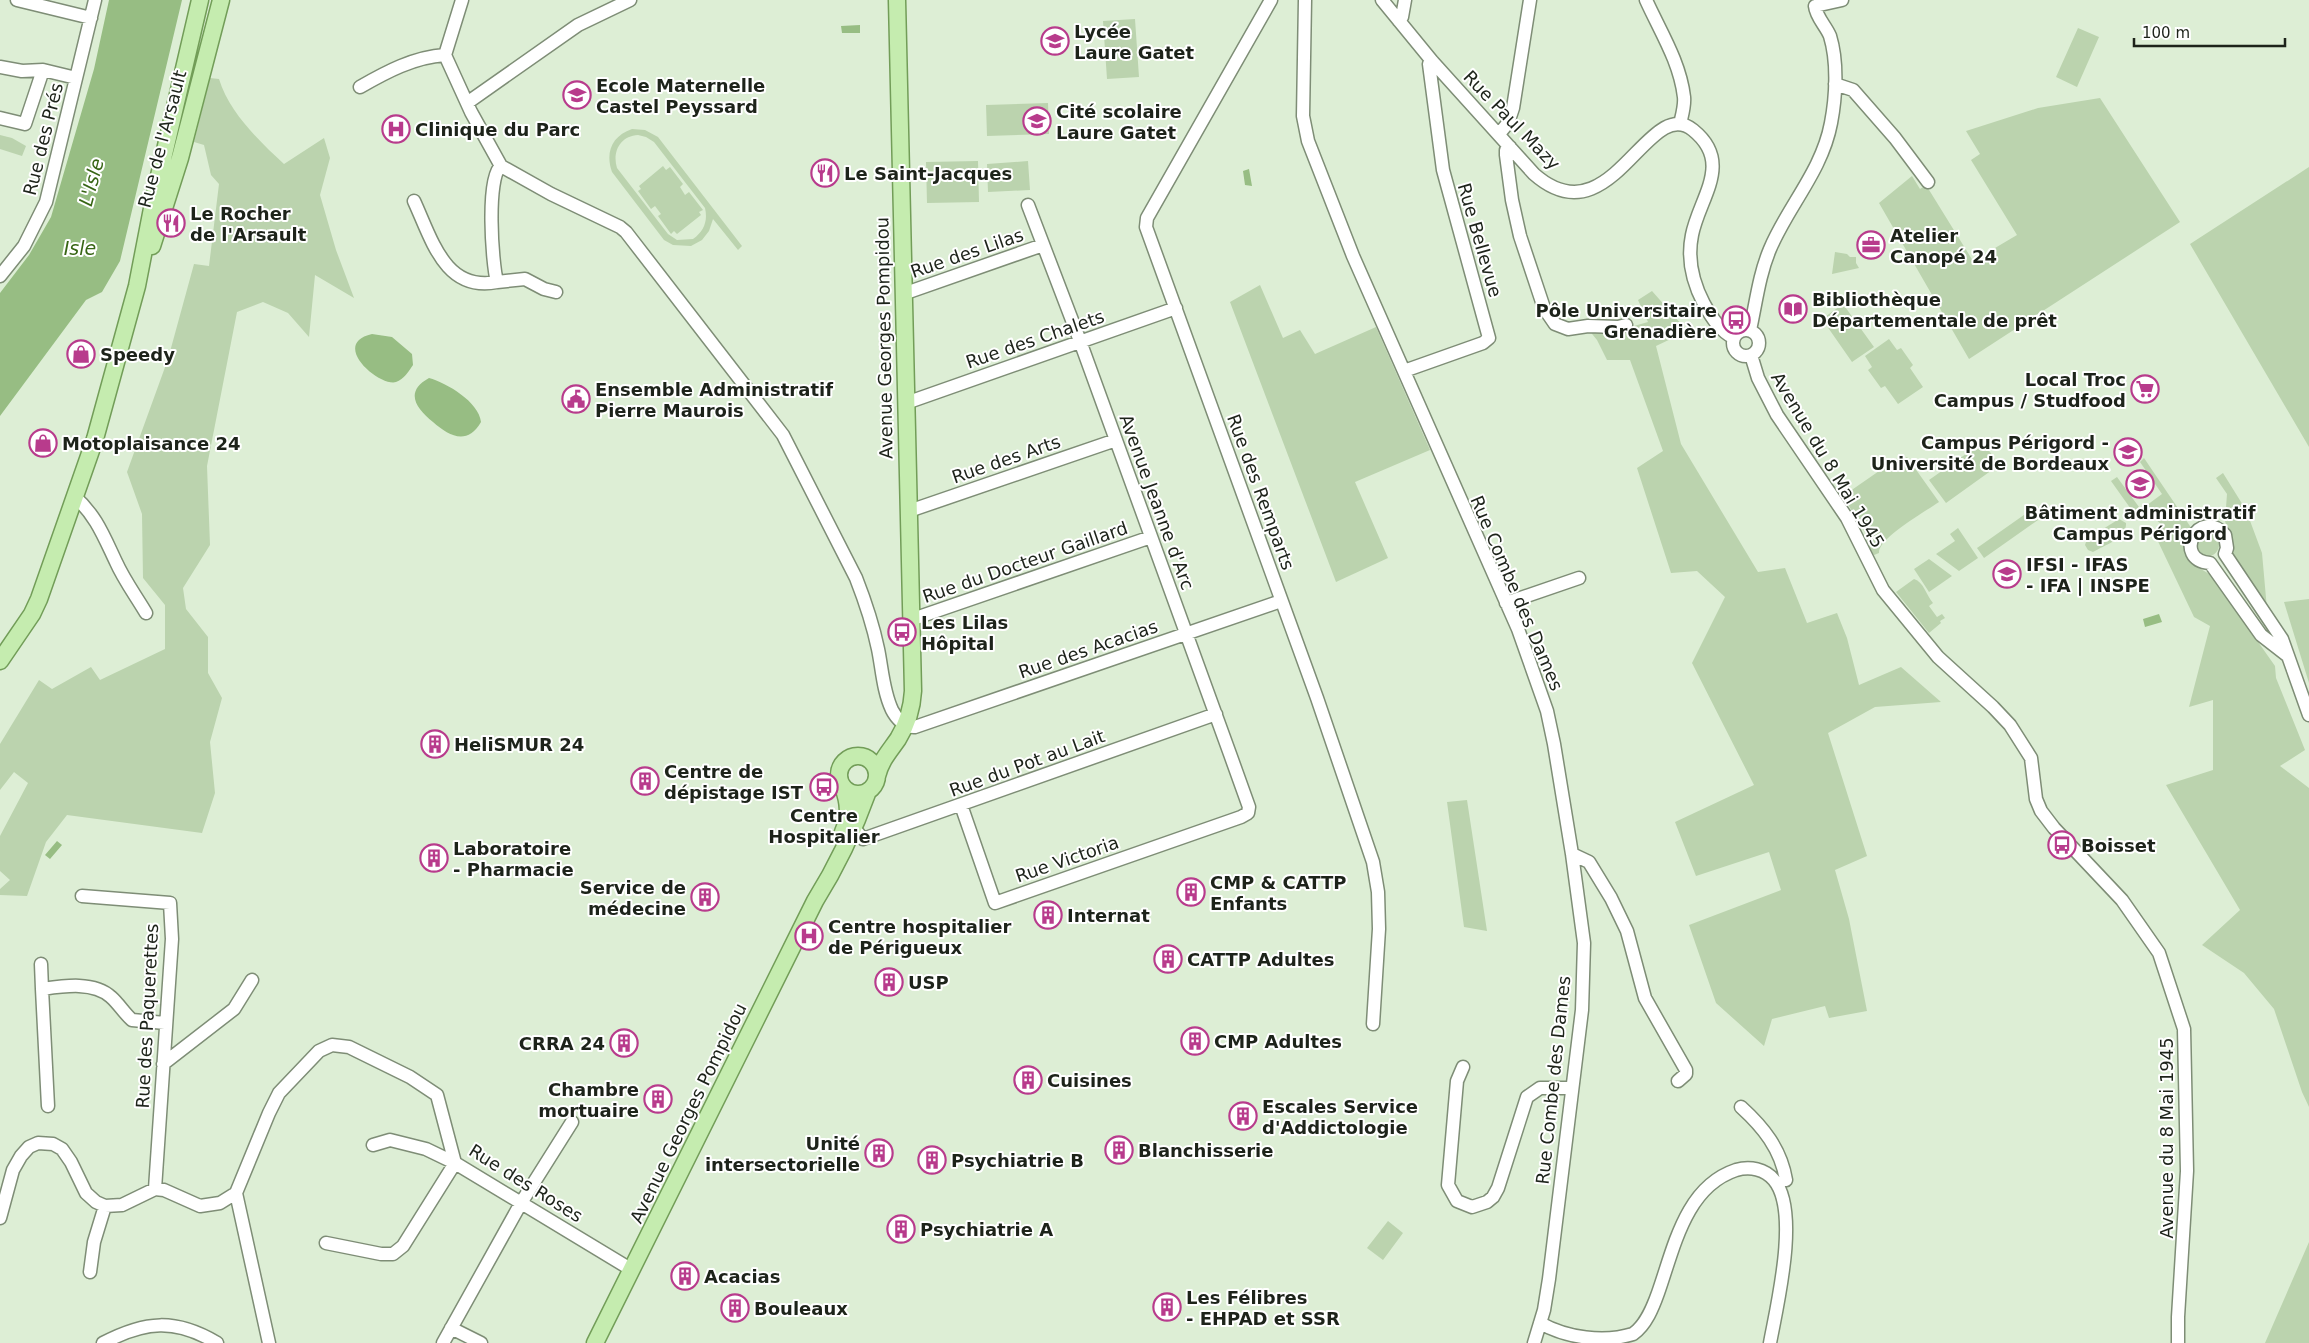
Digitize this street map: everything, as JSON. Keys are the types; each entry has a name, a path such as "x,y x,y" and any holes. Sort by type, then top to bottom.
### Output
{"main road":[{"path":"0,661 32,614 39,599 74,496 96,439 137,286 161,164 200,0"},
{"name":"Rue de l'Arsault","path":"137,286 178,166 221,0"},
{"name":"Avenue Georges Pompidou","path":"864,758 885,742 912,708 897,0"},
{"path":"157,183 166,184 178,166 161,164"},
{"name":"Avenue Georges Pompidou","path":"877,776 884,757 902,722"},
{"path":"850,758 864,758 874,766 877,776 875,783 868,791 853,794 843,787 839,772 843,764 850,758"},
{"name":"Avenue Georges Pompidou","path":"816,901 824,871 841,838 849,815 848,801 843,787"},
{"name":"Avenue Georges Pompidou","path":"595,1343 816,901 832,873 854,828 868,791"}],"street":[{"path":"17,0 91,18"},
{"name":"Rue des Prés","path":"0,276 24,246 46,202 95,0"},
{"path":"462,0 445,56 467,103 501,166 551,194 620,227 626,232 770,417 791,451 856,578 878,646 888,698 893,712 902,722"},
{"path":"467,103 578,25 630,0"},
{"name":"Rue des Remparts","path":"1270,0 1147,218 1146,227 1317,698 1377,879 1379,929 1373,1024"},
{"name":"Rue Combe des Dames","path":"1305,0 1302,116 1305,132 1353,256 1506,603 1547,711 1572,854 1584,943 1582,1010 1549,1279 1534,1343"},
{"name":"Rue Paul Mazy","path":"1382,0 1432,61 1543,182 1567,191 1581,191 1606,183 1666,126 1680,124"},
{"path":"1399,21 1402,18 1405,0"},
{"path":"1499,134 1508,123 1513,108 1530,0"},
{"path":"1646,0 1676,64 1684,98 1680,124 1694,131 1703,141 1712,160 1711,184 1691,237 1693,279 1696,289 1714,320 1724,332 1734,338"},
{"path":"1750,330 1769,250 1823,152 1831,122 1835,84 1830,38 1811,3 1842,0"},
{"path":"360,87 403,66 427,58 445,56"},
{"name":"Rue Bellevue","path":"1404,371 1483,343 1489,338 1442,170 1429,64 1432,61"},
{"path":"0,67 22,71 43,70 76,78"},
{"path":"0,118 25,124 43,70"},
{"path":"1835,84 1849,88 1858,96 1895,138 1928,182"},
{"path":"1510,147 1506,150 1506,155 1512,200 1520,236 1544,308 1555,324 1568,329 1588,326 1618,327 1626,325"},
{"path":"497,282 493,265 492,183 497,169 501,166"},
{"path":"414,202 437,250 456,275 474,284 525,279 544,289 556,292"},
{"name":"Avenue Jeanne d'Arc","path":"1028,205 1080,341 1216,714 1249,807 1248,813"},
{"name":"Rue des Lilas","path":"903,294 1043,245"},
{"name":"Rue des Chalets","path":"906,403 1176,308"},
{"path":"1750,330 1757,335 1760,342 1757,350 1751,355 1738,354 1733,346 1734,338 1739,332 1750,330"},
{"name":"Avenue du 8 Mai 1945","path":"1751,355 1765,393 1777,415 1846,518 1883,590 1938,657 1993,706 2010,725 2031,758 2036,799 2041,811 2054,828 2122,900 2159,953 2184,1030 2187,1187 2178,1343"},
{"name":"Rue des Arts","path":"908,511 1116,440"},
{"path":"74,496 93,516 105,535 116,563 146,613"},
{"path":"2288,656 2261,635 2210,563 2204,563 2191,552 2191,540 2197,531 2208,526 2215,527 2224,536 2227,548 2224,554 2282,639 2309,715"},
{"name":"Rue du Docteur Gaillard","path":"910,620 1151,537"},
{"path":"1506,603 1579,578"},
{"name":"Rue des Acacias","path":"902,722 915,727 1281,600"},
{"name":"Rue du Pot au Lait","path":"854,828 863,839 1216,714"},
{"name":"Rue Victoria","path":"961,805 995,903 1248,813"},
{"path":"1572,854 1589,862 1621,916 1630,938 1645,998 1686,1070 1686,1074 1678,1081"},
{"name":"Rue des Paquerettes","path":"82,896 170,903 172,939 162,1064 155,1190"},
{"path":"41,964 48,1106"},
{"path":"162,1064 234,1009 252,980"},
{"path":"42,989 90,986 102,990 111,996 132,1020 165,1023"},
{"name":"Rue des Roses","path":"236,1193 268,1112 279,1093 319,1051 332,1045 350,1047 410,1078 437,1095 455,1163 632,1270"},
{"path":"1463,1067 1457,1081 1448,1185 1457,1201 1472,1207 1487,1202 1493,1197 1498,1188 1527,1097 1540,1088 1571,1088"},
{"path":"1741,1107 1759,1124 1774,1144 1784,1169 1786,1180"},
{"path":"443,1343 520,1203 572,1122"},
{"path":"326,1243 381,1254 393,1254 403,1246 455,1163 426,1150 390,1140 372,1145"},
{"path":"0,1218 14,1170 21,1156 29,1147 38,1143 53,1144 62,1149 71,1162 86,1193 96,1202 105,1206 122,1205 155,1190 164,1190 200,1206 220,1203 236,1193 269,1343"},
{"path":"1540,1323 1563,1336 1598,1343 1617,1342 1632,1334 1642,1326 1654,1305 1682,1224 1692,1204 1716,1181 1731,1172 1743,1168 1757,1169 1768,1174 1775,1181 1782,1193 1785,1211 1786,1246 1770,1343"},
{"path":"90,1272 94,1242 105,1206"},
{"path":"103,1343 132,1330 158,1324 186,1329 217,1343"},
{"path":"451,1328 481,1343"}],"shaded area":[{"path":"1135,19 1139,77 1107,79 1103,21"},
{"path":"2078,28 2099,37 2077,87 2056,77"},
{"path":"210,78 219,79 237,114 255,136 284,164 324,138 330,158 320,195 336,250 354,298 315,275 309,337 288,313 263,302 237,312 207,466 210,545 183,588 186,609 208,637 208,673 222,698 210,742 215,793 202,833 67,815 46,842 27,896 0,895 0,889 10,880 0,871 0,836 28,783 14,772 0,790 0,744 39,680 52,689 91,667 100,680 165,649 165,605 143,578 142,514 127,472 168,359 194,264 209,266 219,184 211,175 204,145 194,142"},
{"path":"2100,98 2180,222 1969,359 1879,203 1912,176 1920,189 1926,185 1973,261 2017,235 1971,160 1980,154 1966,131 2038,108"},
{"path":"1048,103 1049,134 987,136 986,105"},
{"path":"632,129 645,130 658,137 742,246 738,250 713,219 709,231 702,240 691,246 673,245 664,240 612,172 609,158 610,151 615,140","holes":["632,136 646,137 654,142 705,208 706,217 704,225 700,233 693,239 677,240 668,234 617,168 616,156 622,142"]},
{"path":"0,135 12,138 26,146 22,156 0,149"},
{"path":"978,161 979,202 927,203 926,162"},
{"path":"1028,161 1030,190 988,192 987,164"},
{"path":"663,166 666,170 670,167 683,184 680,187 685,195 689,192 703,210 699,212 701,215 677,234 674,231 671,234 658,216 661,214 655,206 651,209 638,191 641,189 639,186"},
{"path":"2309,167 2309,447 2190,244"},
{"path":"1835,252 1856,257 1856,263 1859,268 1832,274"},
{"path":"1260,285 1283,338 1300,330 1315,354 1376,327 1430,450 1355,482 1388,558 1336,582 1230,302"},
{"path":"1652,291 1682,325 1675,337 1656,346 1681,444 1758,572 1785,568 1807,623 1837,613 1847,638 1859,685 1901,667 1941,702 1875,707 1828,733 1867,856 1835,870 1849,919 1867,1011 1829,1018 1825,1006 1772,1019 1764,1046 1716,1003 1689,925 1781,890 1769,852 1696,876 1675,822 1754,785 1692,663 1725,597 1697,571 1671,573 1637,468 1663,451 1630,360 1607,360 1597,340 1588,329 1620,330 1648,322 1638,300"},
{"path":"1843,304 1874,347 1852,362 1822,319"},
{"path":"1889,339 1897,350 1901,348 1913,365 1910,368 1923,387 1898,404 1885,386 1881,388 1868,370 1872,367 1865,356"},
{"path":"1983,442 1999,465 1946,503 1929,480"},
{"path":"1907,457 1939,502 1894,533 1886,540 1879,553 1874,555 1870,550 1867,536 1843,496 1895,460 1901,461"},
{"path":"2144,458 2192,529 2190,559 2199,568 2211,575 2275,666 2276,678 2305,750 2280,766 2309,788 2309,1107 2302,1092 2274,1009 2244,973 2202,945 2240,910 2166,785 2213,770 2213,700 2189,707 2210,626 2194,617 2154,533 2162,525 2143,508 2162,494 2140,462"},
{"path":"2223,473 2246,510 2262,553 2267,609 2231,553 2231,540 2225,521 2227,494 2216,478"},
{"path":"2117,477 2139,507 2133,512 2111,481"},
{"path":"2031,510 2038,520 1984,558 1977,548"},
{"path":"2119,519 2126,523 2123,533 2119,537 2093,552 2088,550 2085,545 2087,539"},
{"path":"1958,528 1978,558 1959,571 1936,554 1955,541 1950,534"},
{"path":"2208,534 2216,537 2219,545 2216,553 2208,556 2200,553 2197,545 2200,537"},
{"path":"1929,559 1952,576 1929,592 1914,569"},
{"path":"1914,579 1925,589 1933,603 1929,606 1937,617 1942,614 1945,618 1929,633 1896,592"},
{"path":"2309,599 2309,683 2284,602"},
{"path":"1467,800 1487,931 1464,927 1447,802"},
{"path":"1388,1221 1403,1233 1383,1260 1367,1248"},
{"path":"2309,1242 2309,1343 2265,1343"}],"water":[{"name":"Isle","path":"109,0 182,0 120,261 102,292 86,300 0,416 0,293 29,255 51,217 94,69"},
{"path":"860,25 860,33 842,33 841,26"},
{"path":"1249,169 1252,186 1245,185 1243,171"},
{"path":"372,334 392,337 412,354 413,365 399,381 389,382 379,378 362,364 356,355 355,346 360,339"},
{"path":"429,378 461,394 475,407 481,422 470,434 458,436 445,431 427,417 418,406 415,394 421,383"},
{"path":"2159,614 2162,622 2145,627 2143,619"},
{"path":"57,841 62,845 50,859 45,855"}],"place":[{"name":"Lycée Laure Gatet","path":"1055,41"},
{"name":"Ecole Maternelle Castel Peyssard","path":"577,95"},
{"name":"Cité scolaire Laure Gatet","path":"1037,121"},
{"name":"Clinique du Parc","path":"396,129"},
{"name":"Le Saint-Jacques","path":"825,173"},
{"name":"Le Rocher de l'Arsault","path":"171,223"},
{"name":"Atelier Canopé 24","path":"1871,245"},
{"name":"Bibliothèque Départementale de prêt","path":"1793,309"},
{"name":"Pôle Universitaire Grenadière","path":"1736,320"},
{"name":"Speedy","path":"81,354"},
{"name":"Local Troc Campus / Studfood","path":"2145,389"},
{"name":"Ensemble Administratif Pierre Maurois","path":"576,399"},
{"name":"Motoplaisance 24","path":"43,443"},
{"name":"Campus Périgord - Université de Bordeaux","path":"2128,452"},
{"name":"Bâtiment administratif Campus Périgord","path":"2140,484"},
{"name":"IFSI - IFAS - IFA | INSPE","path":"2007,574"},
{"name":"Les Lilas Hôpital","path":"902,632"},
{"name":"HeliSMUR 24","path":"435,744"},
{"name":"Centre de dépistage IST","path":"645,781"},
{"name":"Centre Hospitalier","path":"824,787"},
{"name":"Boisset","path":"2062,845"},
{"name":"Laboratoire - Pharmacie","path":"434,858"},
{"name":"CMP & CATTP Enfants","path":"1191,892"},
{"name":"Service de médecine","path":"705,897"},
{"name":"Internat","path":"1048,915"},
{"name":"Centre hospitalier de Périgueux","path":"809,936"},
{"name":"CATTP Adultes","path":"1168,959"},
{"name":"USP","path":"889,982"},
{"name":"CMP Adultes","path":"1195,1041"},
{"name":"CRRA 24","path":"624,1043"},
{"name":"Cuisines","path":"1028,1080"},
{"name":"Chambre mortuaire","path":"658,1099"},
{"name":"Escales Service d'Addictologie","path":"1243,1116"},
{"name":"Blanchisserie","path":"1119,1150"},
{"name":"Unité intersectorielle","path":"879,1153"},
{"name":"Psychiatrie B","path":"932,1160"},
{"name":"Psychiatrie A","path":"901,1229"},
{"name":"Acacias","path":"685,1276"},
{"name":"Les Félibres - EHPAD et SSR","path":"1167,1307"},
{"name":"Bouleaux","path":"735,1308"}],"water label":[{"name":"L'Isle","path":"91,182"}]}
